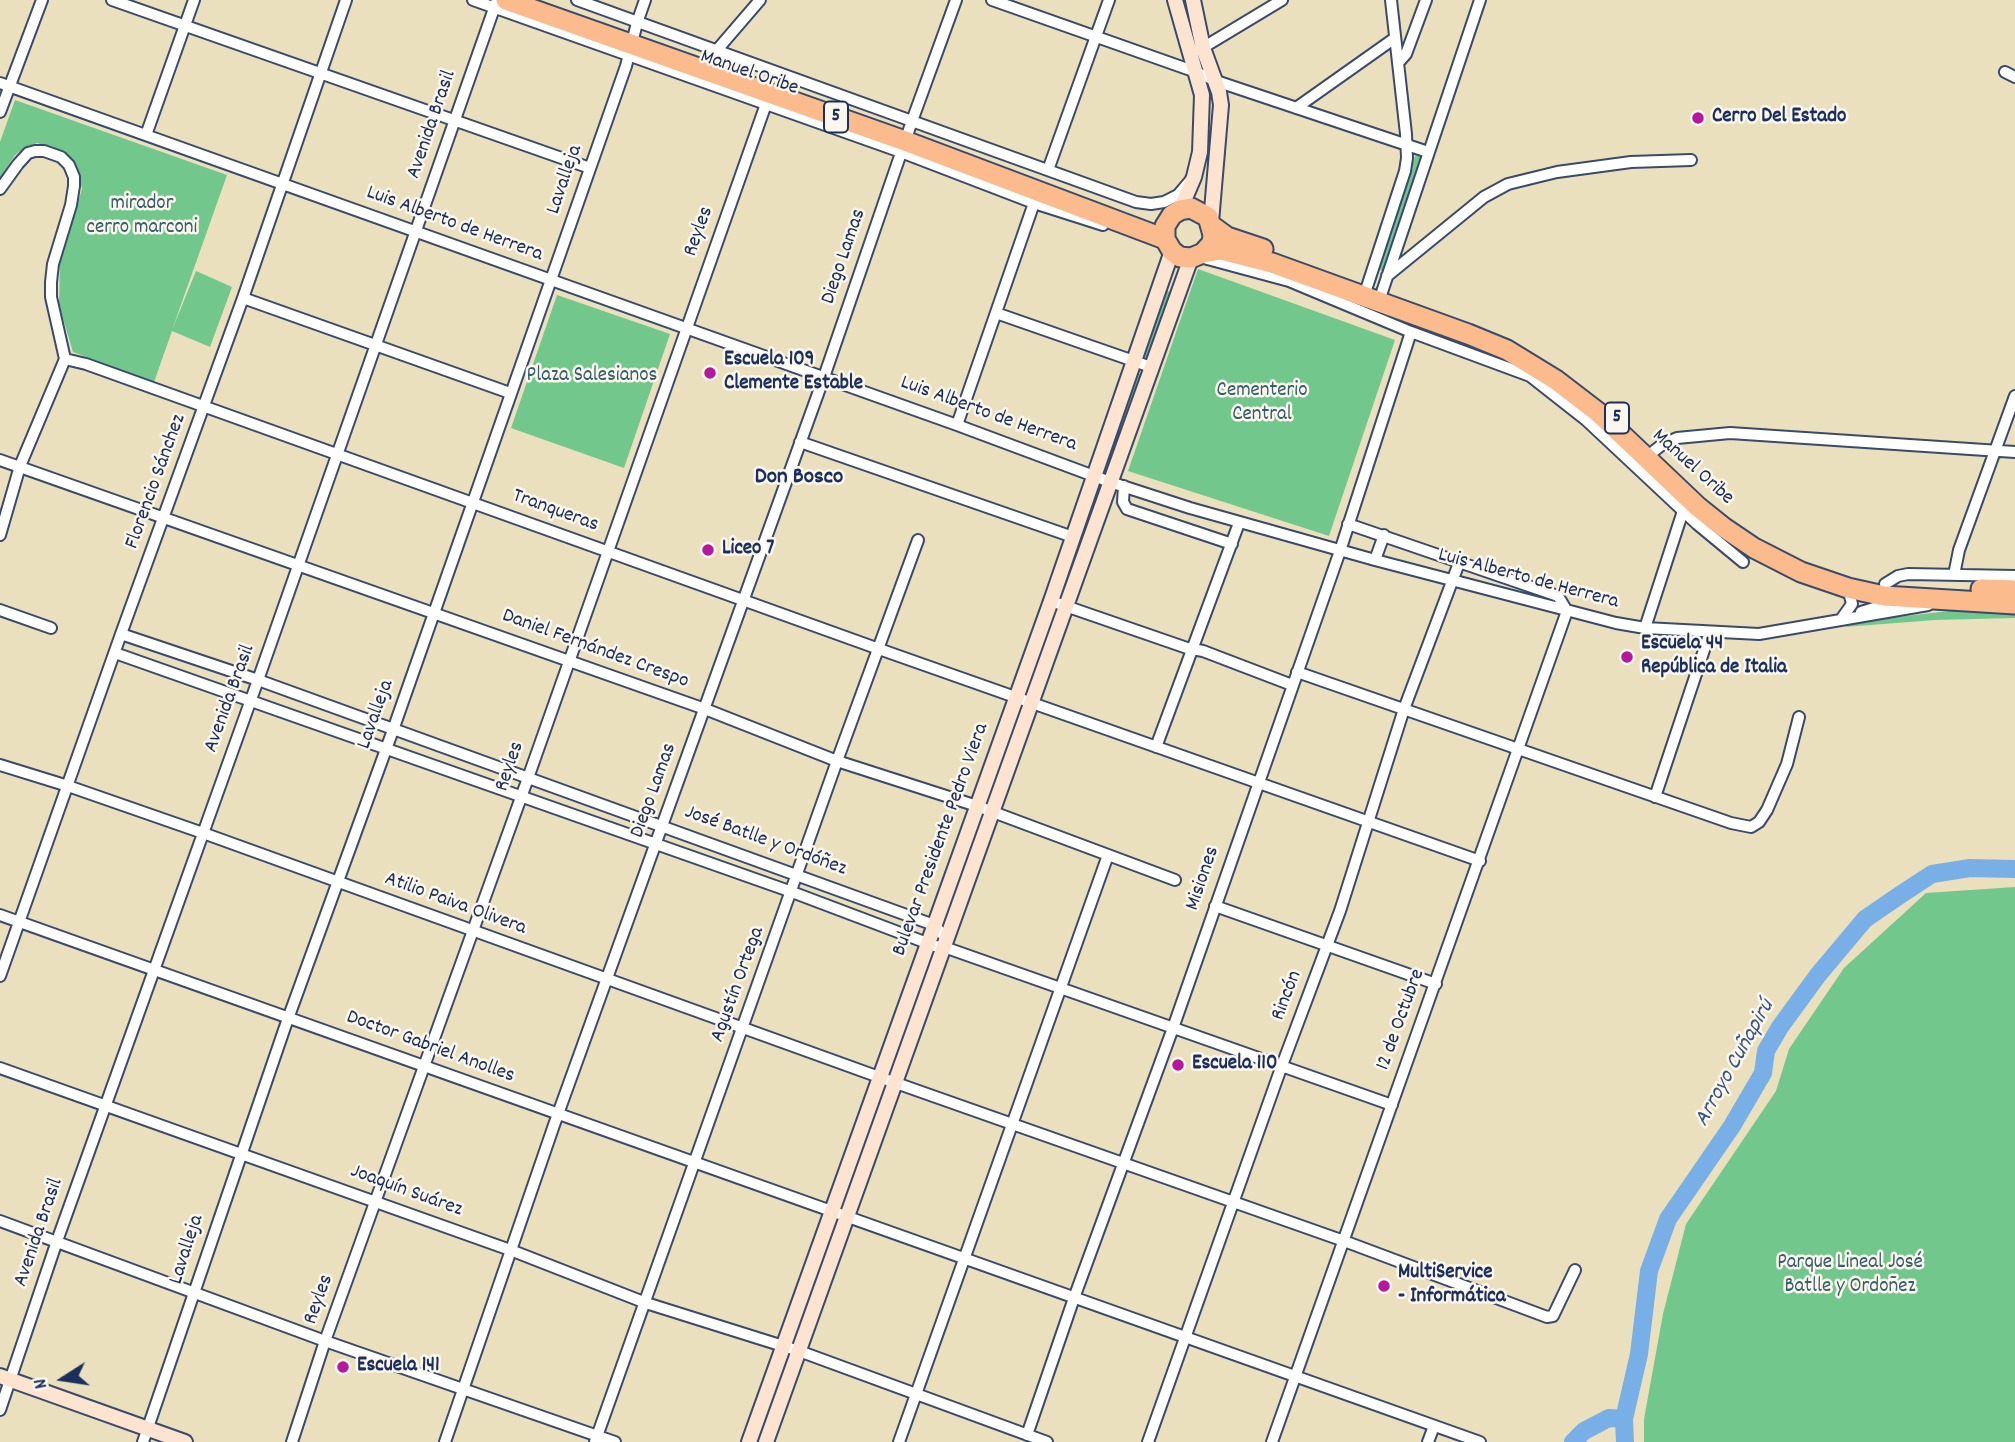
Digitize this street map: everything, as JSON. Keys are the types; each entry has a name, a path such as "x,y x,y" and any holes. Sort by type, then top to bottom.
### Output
{"highway":[{"name":"Manuel Oribe","path":"544,0 633,39 1139,215 1197,209 1227,237 1492,331 1562,371 1713,505 1763,542 1806,563 1892,591 1923,588 2015,590"},
{"name":"Manuel Oribe","path":"499,3 579,14"},
{"name":"Manuel Oribe","path":"906,136 1168,245 1180,257 1222,250 1376,289 1507,350 1533,365 1599,413 1698,507 1723,527 1754,548 1801,572 1848,589 1892,591 1953,601 2015,604"},
{"path":"1168,245 1165,226 1175,213"},
{"path":"1197,256 1212,243 1212,224"}],"street":[{"path":"0,112 5,85 41,0"},
{"path":"112,0 590,168"},
{"path":"146,135 194,0"},
{"name":"Florencio Sánchez","path":"0,976 205,407 346,0"},
{"name":"Manuel Oribe","path":"473,0 499,3 633,39 766,104 906,136 1034,203 1168,245"},
{"name":"Lavalleja","path":"146,1435 336,882 393,730 590,168 645,0"},
{"path":"717,50 760,0"},
{"name":"Diego Lamas","path":"446,1442 559,1114 824,377 906,136 957,0"},
{"path":"992,0 1095,35 1216,81 1428,152"},
{"path":"1048,170 1109,0"},
{"path":"1175,0 1196,50 1216,81 1219,92 1220,117 1212,224"},
{"path":"1175,213 1194,177 1200,152 1202,95 1196,72 1193,0"},
{"path":"1196,50 1282,0"},
{"path":"1376,289 1405,170 1407,146 1391,0"},
{"path":"1398,63 1406,54 1426,0"},
{"path":"1376,289 1428,152 1480,0"},
{"name":"Avenida Brasil","path":"0,1410 6,1378 499,3"},
{"path":"1296,108 1395,38"},
{"path":"633,39 717,50 906,136 1048,170 1136,202 1164,202 1178,195 1194,177"},
{"name":"Luis Alberto de Herrera","path":"5,85 1117,484 1239,523 1453,581 1616,624 1759,634 1953,601"},
{"name":"Reyles","path":"292,1442 325,1341 528,778 766,104"},
{"path":"0,190 18,164 34,151 44,150 61,157 69,165 74,177 71,205 53,264 51,282 54,312 65,349 65,359 20,466 0,535"},
{"path":"1376,289 1484,197 1508,184 1557,172 1631,162 1691,160"},
{"path":"957,425 1034,203"},
{"name":"Bulevar Presidente Pedro Viera","path":"749,1442 1051,601 1162,279 1168,245"},
{"name":"Manuel Oribe","path":"1197,256 1289,281 1410,332 1518,370 1547,387 1613,444 1682,511 1743,562"},
{"name":"Bulevar Presidente Pedro Viera","path":"766,1442 1066,606 1117,484 1151,367 1180,288 1197,256"},
{"path":"1162,279 1169,289 1180,288"},
{"path":"243,298 510,393"},
{"path":"996,313 1151,367"},
{"name":"Misiones","path":"1027,1435 1340,551 1410,332"},
{"name":"Tranqueras","path":"65,359 86,364 879,649 1480,860"},
{"path":"1533,365 1547,387"},
{"path":"1954,575 1959,550 2015,396"},
{"path":"1654,452 1676,438 1730,433 2015,452"},
{"path":"800,442 1073,537"},
{"name":"Daniel Fernández Crespo","path":"0,460 705,709 837,761 977,806 1175,880"},
{"path":"1117,484 1127,509 1232,544"},
{"path":"1645,628 1682,511"},
{"path":"1156,747 1239,523"},
{"path":"1348,524 1558,596 1567,611"},
{"path":"1375,560 1384,536"},
{"name":"Agustín Ortega","path":"596,1439 918,540"},
{"path":"1417,570 1424,549"},
{"name":"Rincón","path":"1148,1442 1327,946 1404,709 1459,563"},
{"path":"1842,618 1884,605 1898,576 2015,576"},
{"path":"1842,618 1852,604 1848,589"},
{"path":"1051,601 1292,685"},
{"path":"0,610 51,628"},
{"name":"12 de Octubre","path":"1272,1442 1567,611"},
{"path":"1655,797 1710,632"},
{"name":"José Batlle y Ordóñez","path":"121,634 258,680 934,925"},
{"name":"José Batlle y Ordóñez","path":"115,653 657,843 928,943 1392,1105"},
{"path":"1297,672 1731,823 1751,827 1756,825 1767,810 1787,764 1799,716"},
{"name":"Atilio Paiva Olivera","path":"0,765 203,833 473,932 1344,1241 1547,1317 1553,1316 1575,1270"},
{"path":"899,1442 1108,855"},
{"path":"1215,906 1436,984"},
{"name":"Doctor Gabriel Anolles","path":"0,915 1480,1442"},
{"path":"934,925 945,937 944,947"},
{"name":"Joaquín Suárez","path":"0,1068 513,1251 646,1303 799,1351 1043,1441"},
{"path":"0,1221 596,1439 615,1442"},
{"path":"6,1378 146,1435 185,1442"},
{"path":"1428,1442 1434,1426"}],"green space":[{"name":"mirador cerro marconi","path":"15,100 227,175 172,330 196,271 232,287 210,347 172,331 154,382 73,352 59,305 60,262 82,189 78,170 64,151 37,143 25,147 15,155 0,178 0,142"},
{"path":"1415,156 1422,160 1384,270 1381,271 1379,266"},
{"name":"Cementerio Central","path":"1198,269 1395,340 1329,536 1128,471"},
{"path":"1165,290 1172,293 1150,356 1145,358 1142,354"},
{"name":"Plaza Salesianos","path":"557,295 670,334 624,468 511,428"},
{"path":"1135,373 1141,374 1142,377 1111,465 1108,466 1105,465"},
{"path":"1976,608 2015,612 2015,618 1935,620 1844,627 1871,620"},
{"name":"Parque Lineal José Batlle y Ordoñez","path":"2015,887 2015,1442 1644,1442 1644,1419 1663,1314 1686,1224 1776,1091 1789,1049 1844,968 1926,893"}],"waterway":[{"name":"Arroyo Cuñapirú","path":"1625,1442 1624,1419 1639,1354 1649,1271 1668,1219 1732,1126 1763,1073 1766,1051 1780,1027 1818,975 1865,919 1900,895 1932,874 1970,868 2015,869"},
{"path":"1573,1442 1584,1431 1609,1418 1624,1419"}],"place":[{"name":"Cerro Del Estado","path":"1698,118"},
{"name":"Escuela 109 Clemente Estable","path":"710,373"},
{"name":"Liceo 7","path":"708,550"},
{"name":"Escuela 44 República de Italia","path":"1627,657"},
{"name":"Escuela 110","path":"1178,1065"},
{"name":"MultiService - Informática","path":"1384,1286"},
{"name":"Escuela 141","path":"343,1367"}],"district":[{"name":"Don Bosco","path":"799,479"}]}
